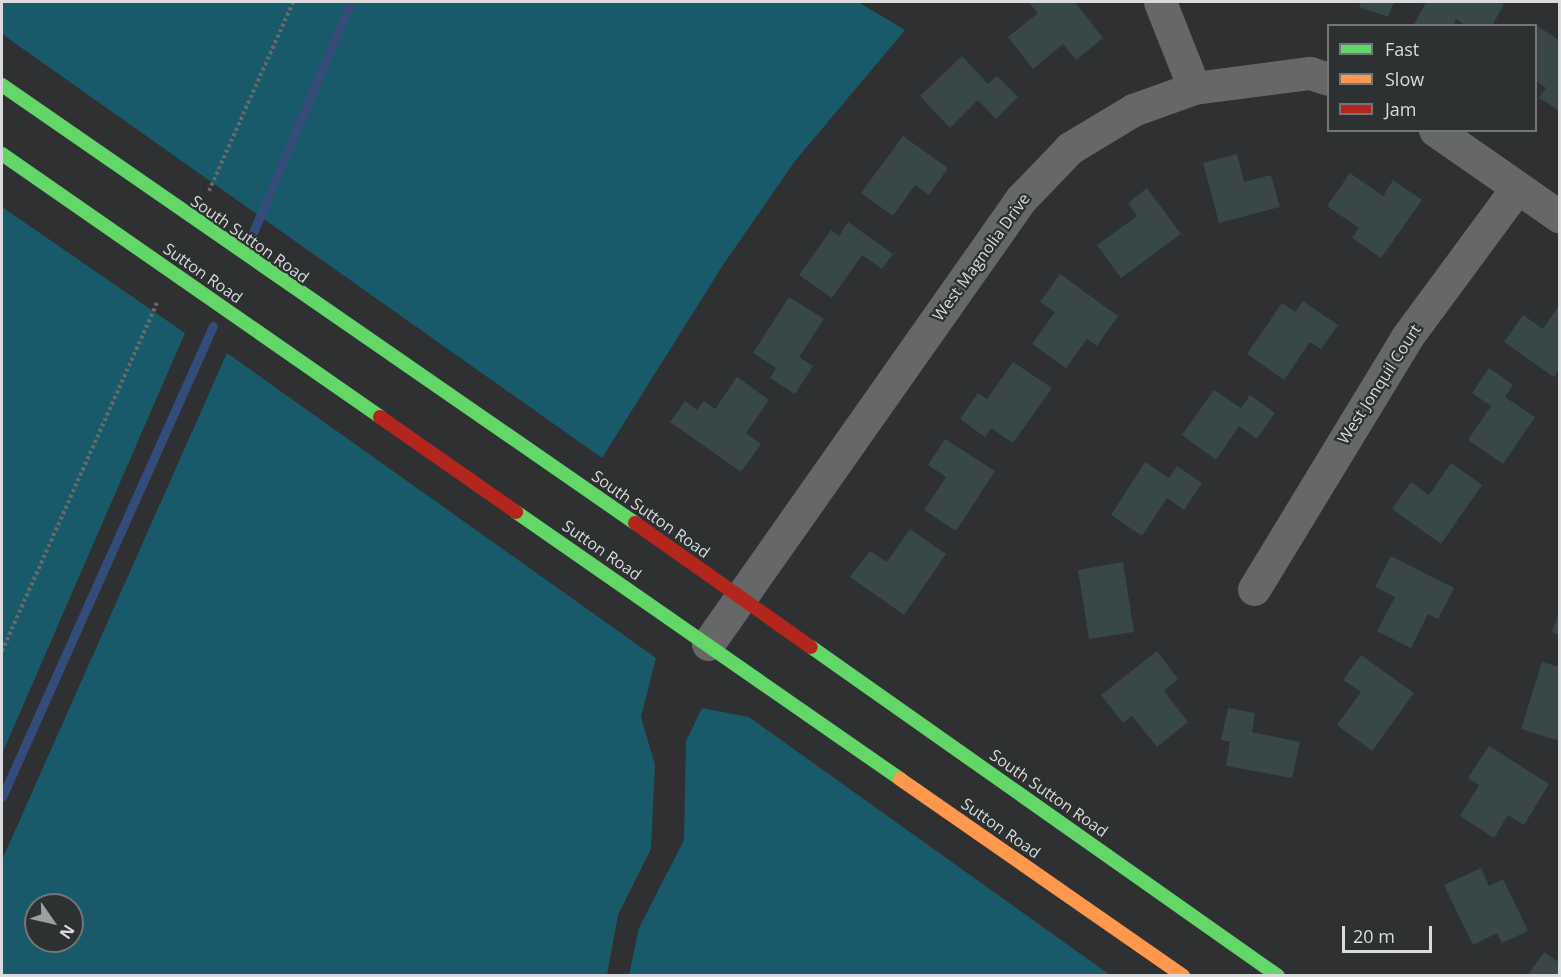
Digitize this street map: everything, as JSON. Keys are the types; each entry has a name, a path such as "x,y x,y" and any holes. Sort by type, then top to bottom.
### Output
{"main road":[{"name":"South Sutton Road","path":"2,85 743,598 1278,975"},
{"name":"Sutton Road","path":"2,154 1183,975"}],"street":[{"path":"1160,2 1194,88"},
{"name":"West Magnolia Drive","path":"708,644 743,598 1021,199 1070,148 1133,110 1194,88 1310,73 1327,78"},
{"path":"1439,132 1560,217"},
{"name":"West Jonquil Court","path":"1254,589 1407,337 1517,188"}],"path":[{"path":"264,72 294,2"},
{"path":"2,651 113,399"}],"shaded area":[{"path":"2,2 858,2 905,30 795,161 723,265 602,458 2,34"},
{"path":"2,207 185,333 2,754"},
{"path":"227,353 656,658 641,717 655,765 651,849 618,915 607,975 2,975 2,860"},
{"path":"702,708 749,717 1110,975 629,975 639,928 684,840 686,741"}],"building":[{"path":"1033,2 1075,2 1103,38 1076,60 1063,44 1033,69 1008,37 1038,13 1030,4"},
{"path":"1361,2 1394,2 1388,17 1359,7"},
{"path":"1426,2 1499,2 1504,4 1493,24 1464,24 1456,19 1454,24 1414,24"},
{"path":"1537,26 1560,41 1560,111 1539,98 1546,88 1537,82"},
{"path":"962,56 988,84 997,76 1018,97 996,119 978,100 950,128 920,96"},
{"path":"903,136 948,168 929,195 915,185 893,216 861,193"},
{"path":"1237,154 1244,182 1271,175 1280,207 1219,223 1203,163"},
{"path":"1350,173 1383,196 1393,180 1422,200 1381,258 1352,238 1359,228 1327,206"},
{"path":"1147,188 1181,234 1121,278 1097,245 1137,216 1128,203"},
{"path":"848,222 893,254 882,269 862,255 832,298 799,275 831,230 839,236"},
{"path":"1060,274 1118,316 1097,346 1087,339 1066,368 1032,344 1055,312 1040,302"},
{"path":"789,297 824,319 799,357 813,366 795,394 770,378 776,368 753,353"},
{"path":"1303,301 1338,325 1321,349 1310,342 1284,380 1247,354 1282,303 1295,312"},
{"path":"1560,304 1560,368 1554,377 1504,342 1523,315 1543,329"},
{"path":"1013,362 1052,388 1013,443 991,428 985,437 960,419 978,393 987,399"},
{"path":"1489,368 1513,385 1505,397 1535,417 1503,464 1468,440 1491,406 1472,393"},
{"path":"737,377 769,400 746,433 761,444 741,472 670,422 685,401 697,410 704,401 715,409"},
{"path":"1214,390 1241,408 1250,395 1275,413 1257,439 1239,426 1216,460 1182,435"},
{"path":"945,439 995,471 956,531 924,510 946,477 928,465"},
{"path":"1145,462 1169,478 1177,466 1202,483 1184,510 1167,498 1142,536 1111,515"},
{"path":"1451,463 1482,485 1441,544 1392,509 1411,482 1429,495"},
{"path":"910,529 946,554 904,615 850,577 870,551 887,562"},
{"path":"1391,556 1454,588 1438,619 1428,614 1411,648 1377,631 1395,597 1375,587"},
{"path":"1123,562 1134,632 1089,639 1078,570"},
{"path":"1560,613 1560,636 1552,632"},
{"path":"1157,651 1178,679 1164,691 1188,722 1157,747 1132,716 1123,723 1101,695"},
{"path":"1361,655 1414,693 1372,751 1337,725 1361,692 1343,680"},
{"path":"1542,662 1560,667 1560,741 1521,729"},
{"path":"1228,708 1255,713 1252,732 1300,742 1292,778 1226,766 1230,742 1221,740"},
{"path":"1489,746 1549,784 1524,825 1508,815 1494,838 1460,816 1479,785 1468,778"},
{"path":"1481,868 1489,886 1503,879 1528,931 1502,943 1497,933 1473,945 1444,885"},
{"path":"1544,952 1560,963 1560,976 1527,976"}],"waterway":[{"path":"249,242 351,2"},
{"path":"2,797 213,326"}],"traffic: fast":[{"path":"2,85 635,523"},
{"path":"2,154 380,417"},
{"path":"516,512 900,779"},
{"path":"811,647 1278,976"}],"traffic: slow":[{"path":"900,779 1183,976"}],"traffic: jam":[{"path":"380,417 516,512"},
{"path":"635,523 811,647"}]}
